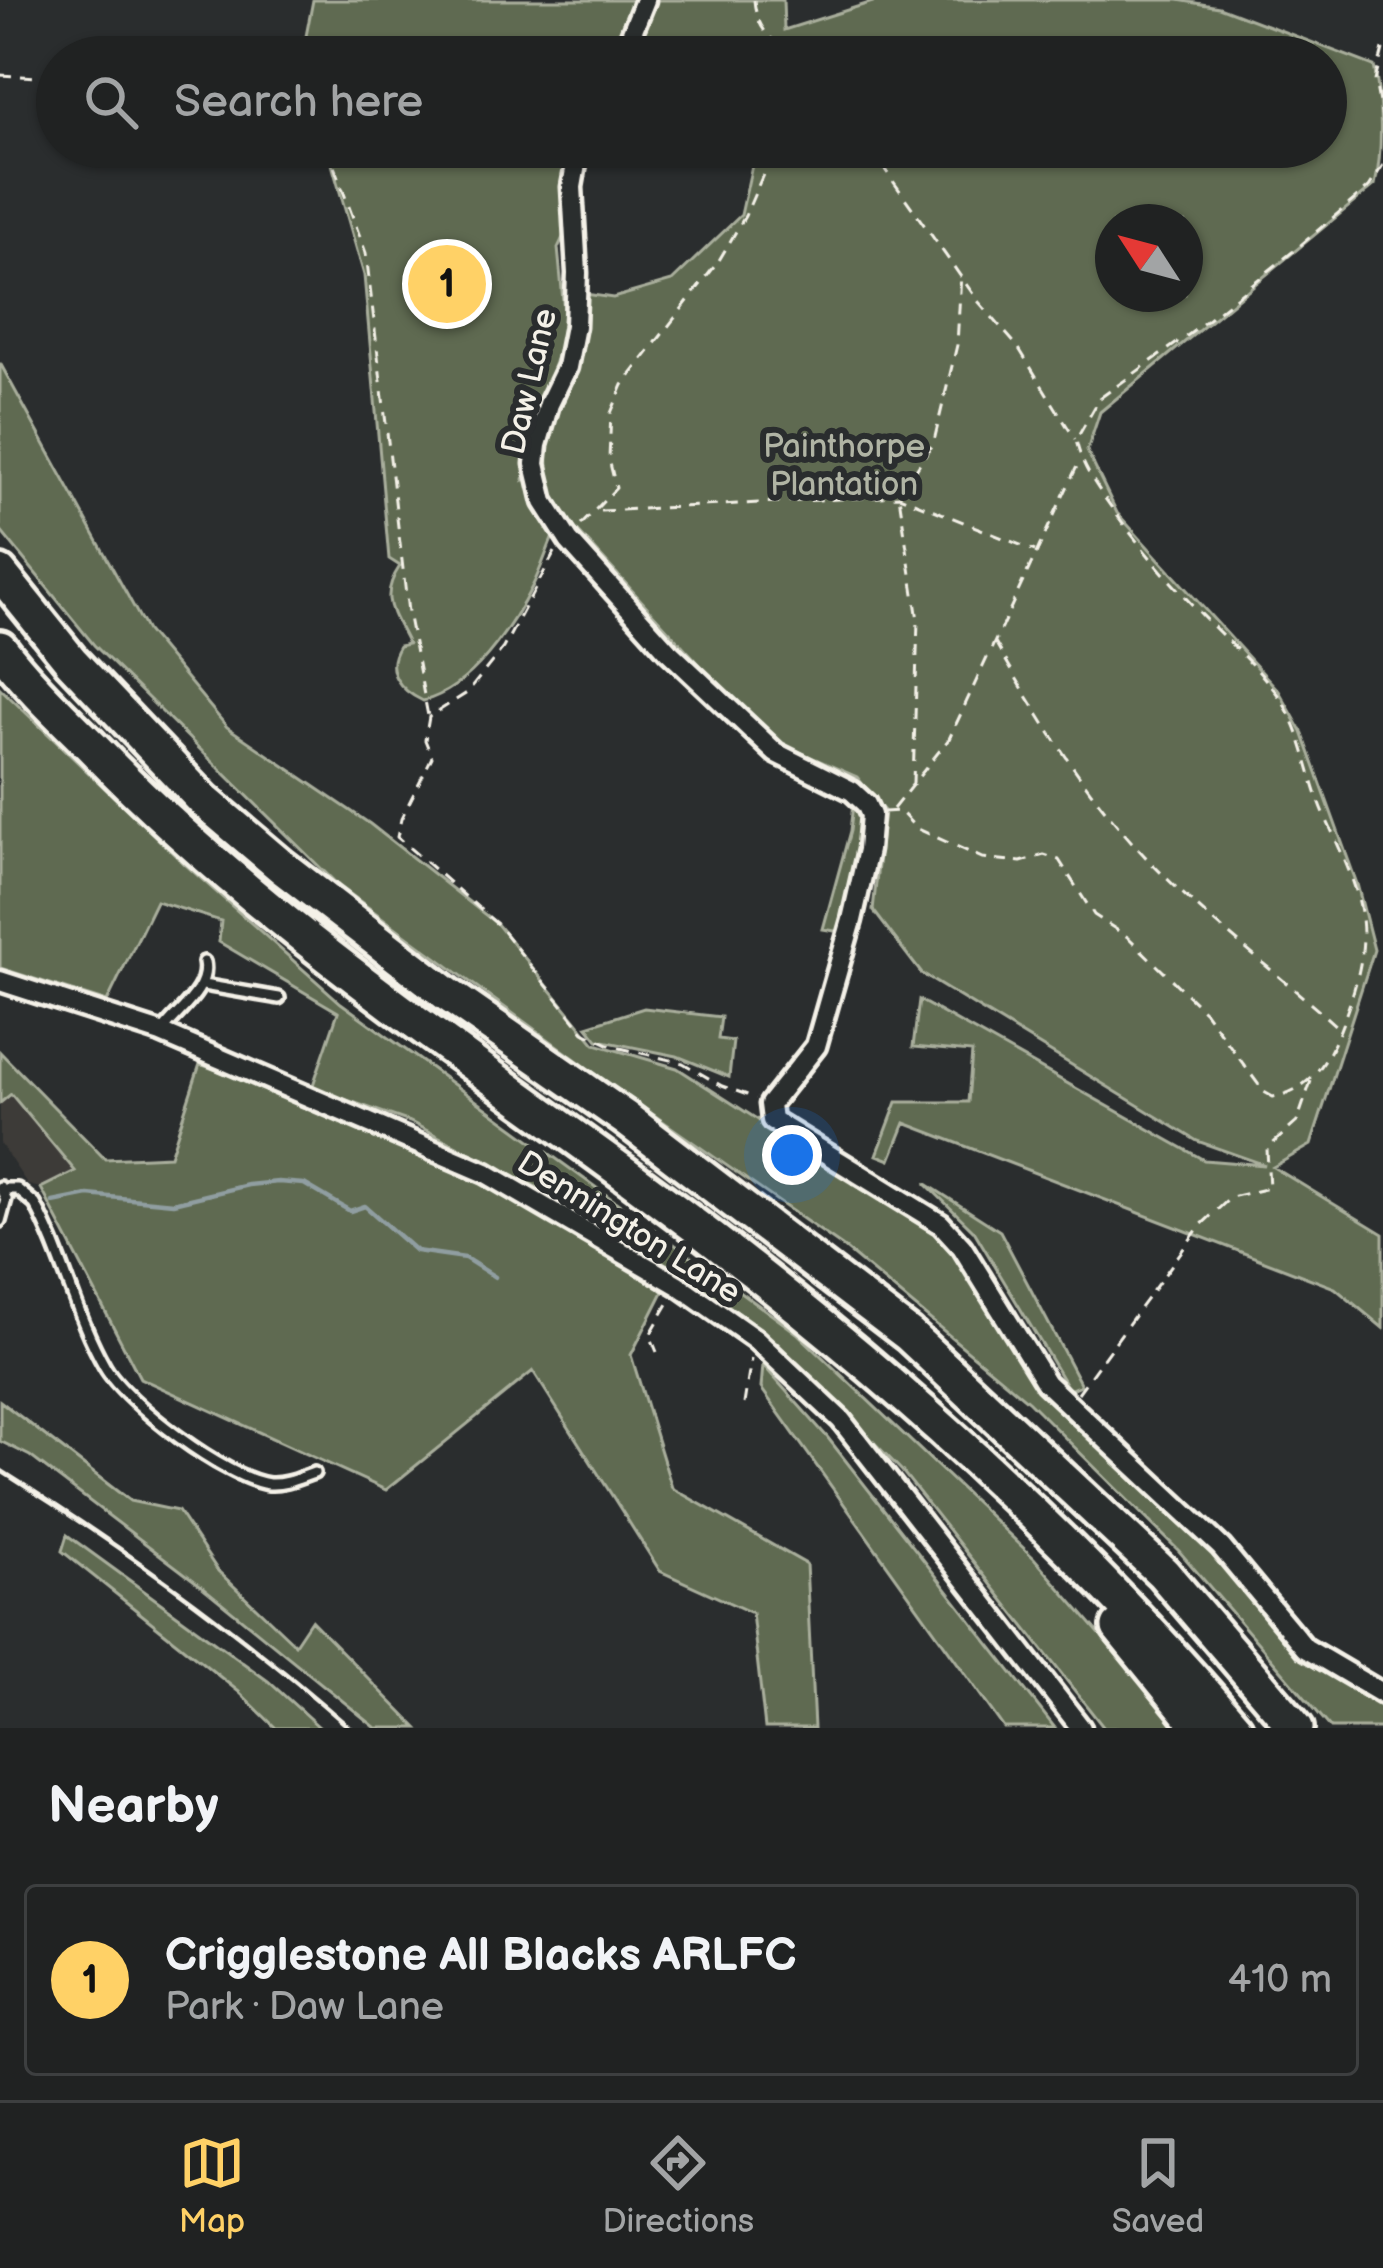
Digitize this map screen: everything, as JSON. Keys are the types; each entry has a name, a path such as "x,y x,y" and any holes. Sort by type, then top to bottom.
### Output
{"highway":[{"path":"0,573 71,661 219,814 447,994 625,1118 909,1335 1163,1574 1296,1728"},
{"path":"0,648 141,798 301,935 409,1020 769,1283 906,1393 1143,1622 1235,1728"},
{"path":"992,1472 1201,1728"}],"street":[{"path":"630,36 645,0"},
{"name":"Daw Lane","path":"575,168 577,274 572,346 541,427 535,464 544,502 563,533 668,651 776,753 852,791 871,815"},
{"path":"871,815 856,903 816,1046 770,1104 772,1120 850,1165 952,1235 1046,1383 1220,1546 1305,1648 1383,1694"},
{"name":"Dennington Lane","path":"0,981 160,1033 486,1172 678,1285 754,1340 841,1420 1082,1728"}],"lane":[{"path":"160,1033 203,985 205,962"},
{"path":"203,985 279,998"},
{"path":"0,1221 6,1199 1,1188 24,1192 35,1204 99,1355 127,1394 234,1472 274,1484 314,1473"}],"path":[{"path":"754,0 758,25 768,36"},
{"path":"1383,49 1375,81 1383,124"},
{"path":"0,75 36,77"},
{"path":"1076,440 1100,398 1296,249 1369,187 1383,165"},
{"path":"334,168 366,253 408,612 429,717 425,740 432,757 400,819 398,837 497,924 584,1032 612,1046 682,1063 722,1086 770,1104"},
{"path":"429,717 467,693 503,648 563,533 598,511 616,488 609,459 611,413 623,386 718,262 766,168"},
{"path":"871,815 900,811 916,828 982,858 1021,862 1044,855 1059,860 1094,915 1135,943 1205,1012 1264,1092 1274,1097 1300,1090 1327,1062 1365,952 1365,920 1293,721 1252,665 1146,555 1080,460 1076,440 1018,347 978,301 884,168"},
{"path":"913,783 918,620 899,496 934,441 957,345 961,273"},
{"path":"892,810 949,739 1080,460"},
{"path":"598,511 899,496 1035,551"},
{"path":"995,643 1052,739 1120,829 1173,884 1340,1030"},
{"path":"1070,1403 1200,1226 1231,1197 1269,1188 1267,1149 1297,1122 1312,1075"},
{"path":"657,1352 650,1335 678,1285"},
{"path":"744,1404 754,1340"}],"shaded area":[{"path":"11,1093 75,1172 41,1188 28,1185 0,1143 0,1103"}],"green space":[{"path":"313,0 645,0 630,36 306,36"},
{"name":"Painthorpe Plantation","path":"652,0 783,0 784,30 879,0 1178,0 1219,7 1295,36 644,36"},
{"name":"Painthorpe Plantation","path":"1347,56 1374,66 1380,126 1375,185 1100,412 1087,451 1117,513 1279,691 1302,732 1357,884 1374,950 1311,1145 1273,1167 1383,1234 1383,1328 1335,1288 905,1123 890,1160 877,1155 897,1102 968,1102 972,1052 913,1047 919,1000 1204,1160 1265,1165 1197,1141 922,974 873,910 884,811 857,777 767,738 563,515 524,602 473,670 423,701 396,679 394,655 399,646 408,644 389,597 400,566 389,559 364,275 333,168 577,168 573,216 558,248 564,311 561,345 531,430 524,480 548,470 547,441 584,336 585,294 613,298 672,281 741,215 751,168 1347,168"},
{"path":"0,363 147,631 227,727 370,824 497,924 595,1044 677,1068 949,1242 1042,1387 1216,1550 1299,1654 1383,1701 1383,1728 1331,1728 1179,1551 1028,1401 842,1246 608,1083 339,886 94,645 0,530"},
{"path":"0,688 178,858 341,1003 797,1333 1034,1558 1181,1728 1104,1728 902,1471 776,1342 595,1217 410,1122 312,1088 338,1012 219,942 221,921 156,901 107,1002 0,968"},
{"path":"853,804 864,814 864,830 841,932 823,929"},
{"path":"644,1008 721,1017 718,1039 733,1041 729,1077 677,1056 598,1040 587,1026"},
{"path":"0,1052 105,1159 170,1156 200,1064 483,1179 665,1288 631,1355 672,1488 806,1564 814,1728 765,1728 752,1613 660,1571 533,1371 386,1490 140,1378 41,1188 75,1171 11,1094 0,1103"},
{"path":"925,1183 1000,1231 1081,1385 1069,1390 974,1231"},
{"path":"763,1365 828,1438 1055,1728 1004,1728 761,1388"},
{"path":"0,1401 130,1501 178,1511 218,1571 295,1644 311,1620 417,1728 376,1728 200,1585 30,1456 0,1441"},
{"path":"67,1535 268,1681 320,1728 276,1728 239,1692 62,1551"}],"waterway":[{"path":"53,1202 88,1195 173,1203 248,1185 304,1184 350,1211 365,1206 416,1251 465,1258 495,1277"}],"railway":[{"path":"0,1470 180,1592 350,1728"}],"place":[{"name":"Crigglestone All Blacks ARLFC","path":"447,284"}]}
